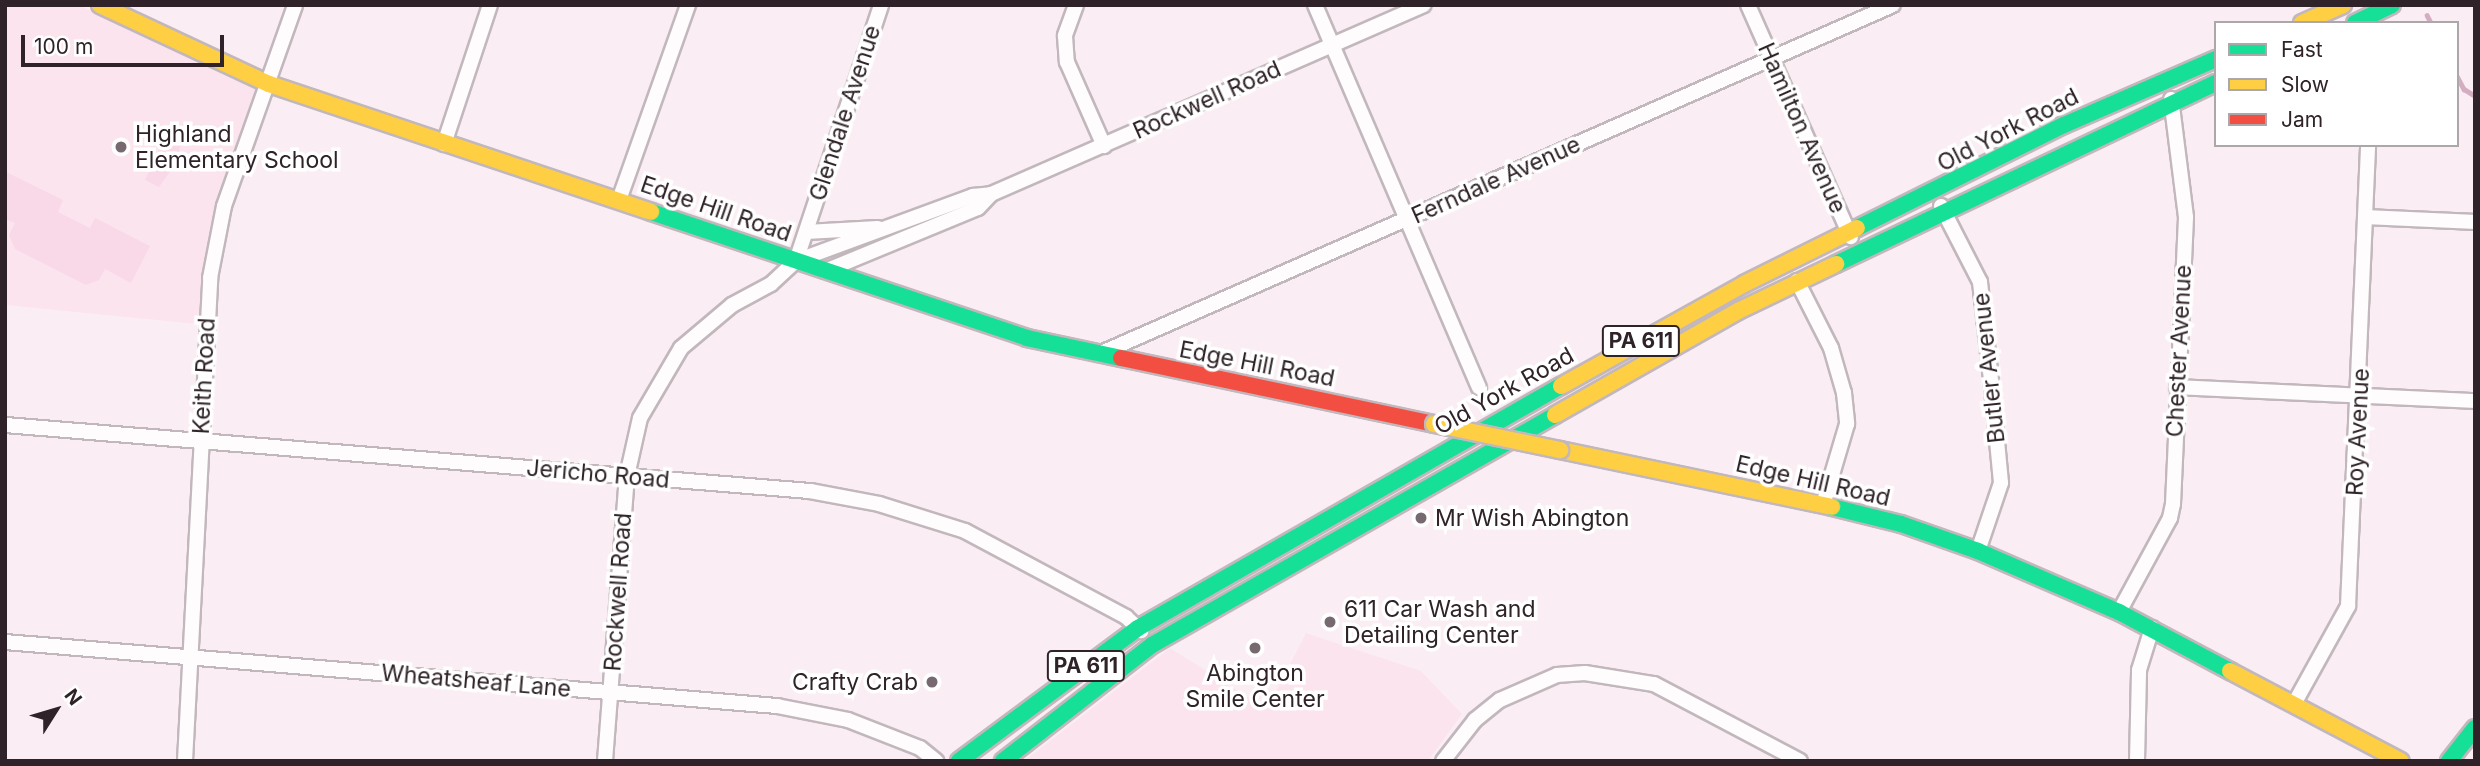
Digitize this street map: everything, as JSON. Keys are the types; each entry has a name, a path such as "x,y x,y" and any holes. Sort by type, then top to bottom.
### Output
{"main road":[{"name":"Edge Hill Road","path":"100,5 269,84 1027,338 1823,505 1978,551 2152,628 2401,761"},
{"path":"2324,18 2343,5"},
{"path":"2359,21 2392,5"},
{"name":"Old York Road","path":"959,761 1138,628 1600,364 1849,232 2064,125 2214,60"},
{"name":"Old York Road","path":"1003,761 1152,645 1797,281 2171,101 2214,84"},
{"path":"2449,761 2475,728"}],"street":[{"name":"Keith Road","path":"185,761 210,278 224,206 295,5"},
{"path":"444,144 490,5"},
{"path":"619,200 688,5"},
{"name":"Glendale Avenue","path":"796,261 881,5"},
{"path":"1076,5 1065,36 1067,62 1104,146"},
{"path":"1315,5 1479,387"},
{"name":"Rockwell Road","path":"605,761 627,476 640,418 681,348 732,305 771,284 796,261 973,196 991,194 1423,5"},
{"name":"Hamilton Avenue","path":"1748,5 1857,251"},
{"name":"Ferndale Avenue","path":"1098,354 1893,5"},
{"name":"Chester Avenue","path":"2119,612 2170,518 2186,217 2170,78"},
{"name":"Roy Avenue","path":"2294,704 2348,606 2360,396 2368,147"},
{"name":"Butler Avenue","path":"1934,192 1980,282 2001,483 1978,551"},
{"name":"Rockwell Road","path":"825,271 978,208 991,194"},
{"path":"2366,217 2475,222"},
{"name":"Rockwell Road","path":"806,232 892,227"},
{"path":"1797,281 1831,348 1844,393 1847,424 1823,505"},
{"path":"2177,387 2475,401"},
{"name":"Jericho Road","path":"5,425 810,491 880,503 965,530 1126,617 1152,645"},
{"path":"2137,761 2139,670 2152,628"},
{"name":"Wheatsheaf Lane","path":"5,642 777,706 848,720 910,744 936,761"},
{"path":"1443,761 1475,720 1528,685 1585,673 1638,678 1800,761"}],"shaded area":[{"name":"Highland Elementary School","path":"5,5 79,5 256,89 218,205 197,324 5,305"},
{"path":"168,131 183,140 172,169 159,187 145,180"},
{"path":"6,172 63,200 58,212 90,228 95,218 150,246 131,283 105,269 99,280 86,285 15,249 9,235 15,223 5,219"},
{"path":"1306,633 1421,671 1462,714 1428,761 1024,761 1170,648 1267,709"}],"waterway":[{"path":"2427,15 2430,21"},
{"path":"2459,80 2464,89 2475,96"}],"traffic: fast":[{"path":"2359,21 2392,5"},
{"path":"1857,228 2064,125 2214,60"},
{"path":"1836,264 2214,84"},
{"path":"651,212 1027,338 1121,358"},
{"path":"959,761 1138,628 1561,386"},
{"path":"1003,761 1152,645 1555,415"},
{"path":"1832,507 1901,524 1978,551 2119,612 2230,671"},
{"path":"2449,761 2475,728"}],"traffic: slow":[{"path":"100,5 269,84 651,212"},
{"path":"2307,21 2343,5"},
{"path":"1561,386 1744,284 1857,228"},
{"path":"1555,415 1738,311 1836,264"},
{"path":"1434,424 1560,450"},
{"path":"1560,450 1832,507"},
{"path":"2230,671 2401,761"}],"traffic: jam":[{"path":"1121,358 1434,424"}],"place":[{"name":"Highland Elementary School","path":"121,147"},
{"name":"Mr Wish Abington","path":"1421,518"},
{"name":"611 Car Wash and Detailing Center","path":"1330,622"},
{"name":"Abington Smile Center","path":"1255,648"},
{"name":"Crafty Crab","path":"932,682"}]}
